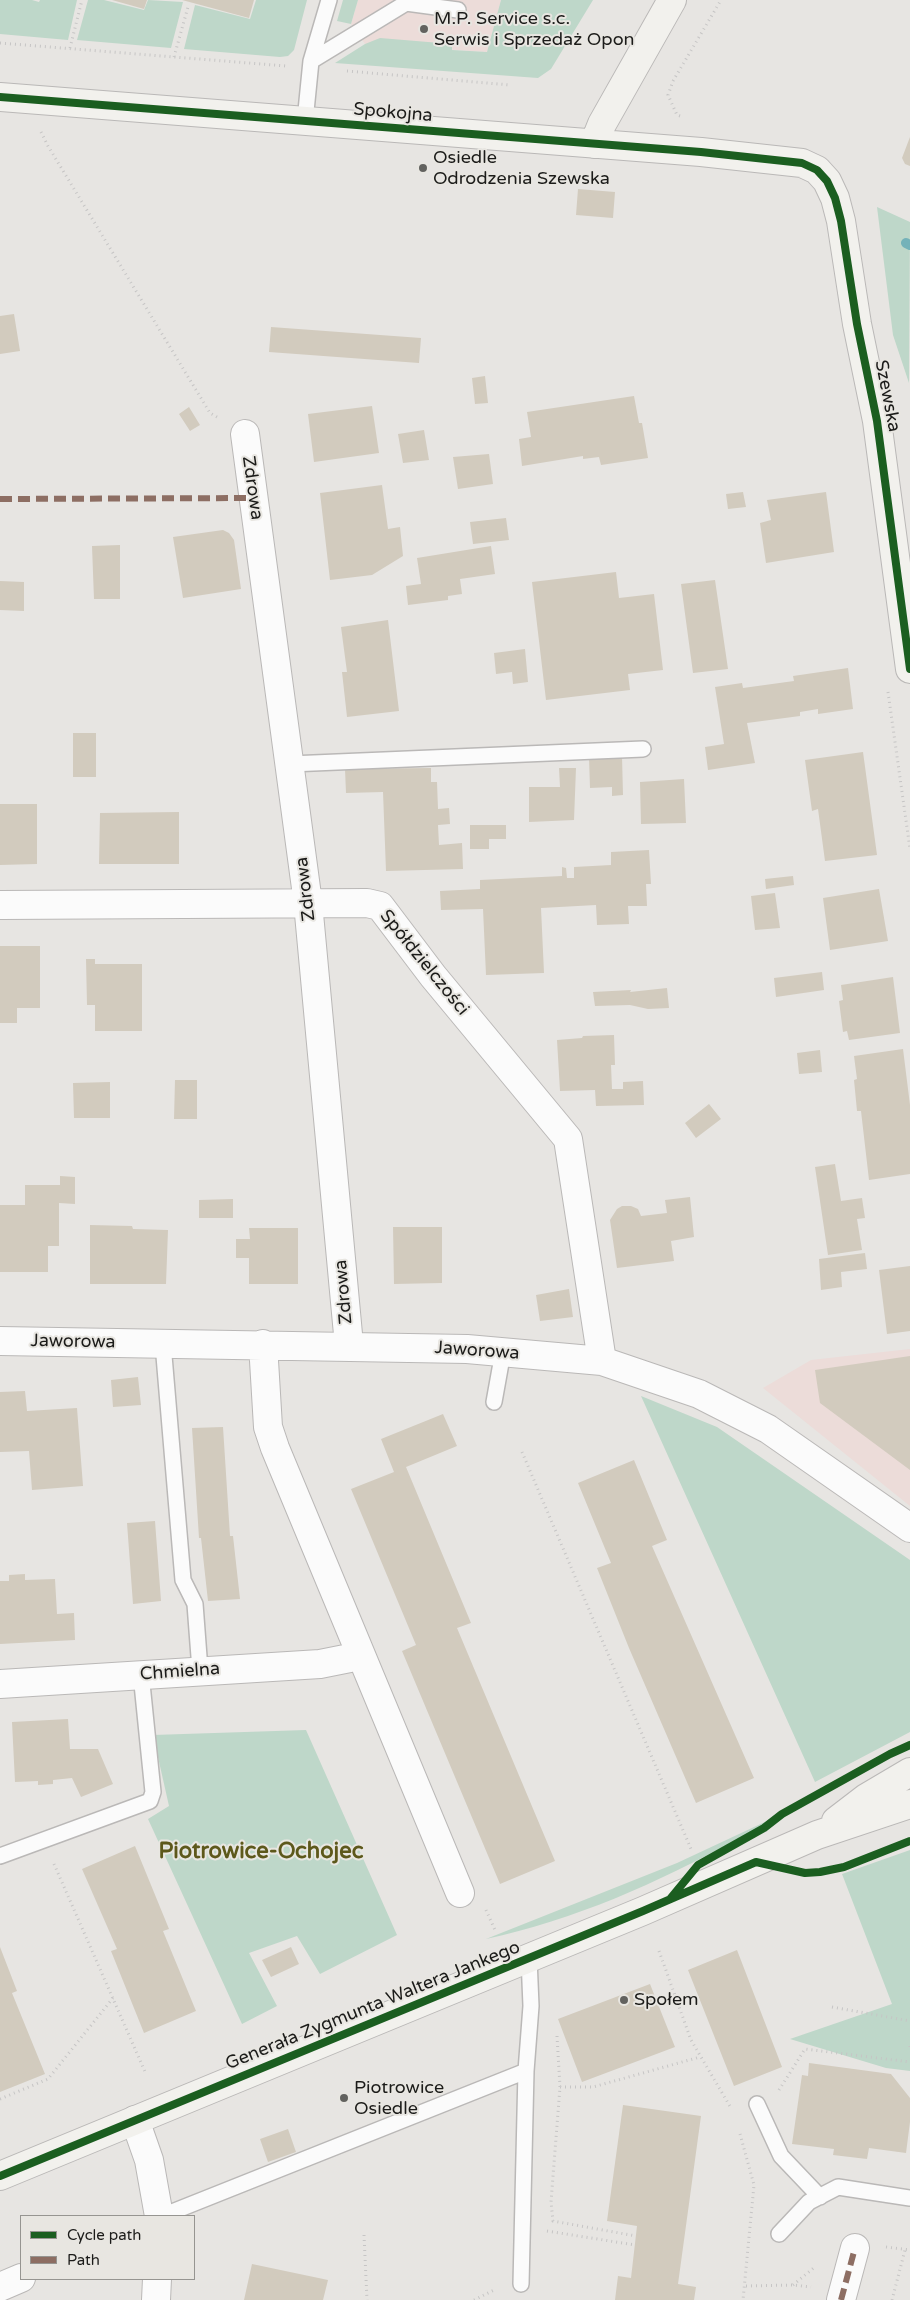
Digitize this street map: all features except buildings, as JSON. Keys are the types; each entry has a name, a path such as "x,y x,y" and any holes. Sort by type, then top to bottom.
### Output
{"street":[{"path":"594,144 602,124 672,0"},
{"name":"Spokojna","path":"0,97 783,160"},
{"name":"Szewska","path":"783,160 802,163 817,170 827,181 835,198 841,221 858,324 878,421 910,669"},
{"name":"Zdrowa","path":"245,434 308,903 349,1346"},
{"name":"Spółdzielczości","path":"0,905 367,903 380,906 433,976 568,1138 602,1361"},
{"name":"Jaworowa","path":"0,1341 263,1344 467,1349 602,1361 699,1394 768,1428 910,1528"},
{"path":"263,1344 269,1432 360,1656 460,1893"},
{"name":"Chmielna","path":"0,1684 320,1664 360,1656"},
{"name":"Generała Zygmunta Waltera Jankego","path":"817,1835 866,1798 910,1772"},
{"name":"Generała Zygmunta Waltera Jankego","path":"0,2176 689,1892 817,1835 910,1804"},
{"path":"135,2120 149,2160 160,2215"},
{"path":"829,2294 855,2248"},
{"path":"0,2287 20,2278"},
{"path":"156,2300 157,2280"}],"lane":[{"path":"305,121 311,64 329,0"},
{"path":"311,64 406,3 458,10"},
{"path":"290,764 643,749"},
{"path":"163,1344 183,1580 196,1604 200,1670"},
{"path":"494,1402 503,1352"},
{"path":"0,1856 150,1801 152,1792 141,1674"},
{"path":"521,2284 526,2071 531,2006 529,1958"},
{"path":"163,2215 526,2071"},
{"path":"757,2104 782,2156 820,2196"},
{"path":"779,2234 809,2202 838,2188 910,2198"}],"path":[{"path":"70,48 82,0"},
{"path":"174,57 188,7"},
{"path":"0,42 174,57 311,64 510,85"},
{"path":"33,130 48,132"},
{"path":"41,131 48,146 210,413 245,434"},
{"path":"887,684 910,849"},
{"path":"522,1452 692,1849"},
{"path":"44,1840 146,2074"},
{"path":"659,1951 690,2040 735,2115"},
{"path":"0,2099 48,2079 113,1998"},
{"path":"832,2007 910,2021"},
{"path":"556,2034 560,2087 551,2202 553,2221 636,2236"},
{"path":"560,2087 593,2087 700,2057"},
{"path":"522,2227 635,2245"},
{"path":"364,2235 367,2300"},
{"path":"892,2300 905,2250"},
{"path":"746,2286 793,2285 829,2294"}],"shaded area":[{"name":"M.P. Service s.c. Serwis i Sprzedaż Opon","path":"358,0 501,0 487,52 365,44 351,24"},
{"path":"910,1349 910,1506 763,1388 811,1360"}],"green space":[{"path":"0,0 32,0 39,2 40,0 77,0 68,40 0,34"},
{"path":"88,0 104,0 144,10 148,0 183,2 171,48 77,40"},
{"path":"256,0 307,0 294,50 288,56 280,57 184,49 195,5 250,19"},
{"path":"343,0 358,0 351,24 337,21"},
{"path":"501,0 593,0 551,69 538,78 335,63 365,44 380,38 452,44 452,50 487,52"},
{"path":"877,207 910,222 909,383 893,335"},
{"path":"641,1396 717,1427 910,1560 910,1732 815,1782"},
{"path":"306,1730 397,1935 320,1974 297,1936 249,1953 277,2006 242,2024 148,1819 169,1806 153,1735"},
{"path":"769,1820 759,1828 646,1885 551,1922 486,1939 677,1863"},
{"path":"910,1850 910,2071 886,2068 790,2039 892,2004 842,1874"}],"waterway":[{"path":"906,243 910,245"}],"marked path":[{"path":"0,499 254,498"},
{"path":"841,2300 855,2248"}],"cycle path":[{"path":"0,97 701,152 802,163 817,170 827,181 835,198 841,221 857,324 877,421 910,669"},
{"path":"670,1899 698,1865 764,1828 782,1814 890,1754 910,1745"},
{"path":"0,2176 643,1911 756,1862 805,1873 820,1872 844,1867 910,1841"}],"place":[{"name":"M.P. Service s.c. Serwis i Sprzedaż Opon","path":"424,29"},
{"name":"Osiedle Odrodzenia Szewska","path":"423,168"},
{"name":"Społem","path":"624,2000"},
{"name":"Piotrowice Osiedle","path":"344,2098"}],"district":[{"name":"Piotrowice-Ochojec","path":"261,1852"}]}
